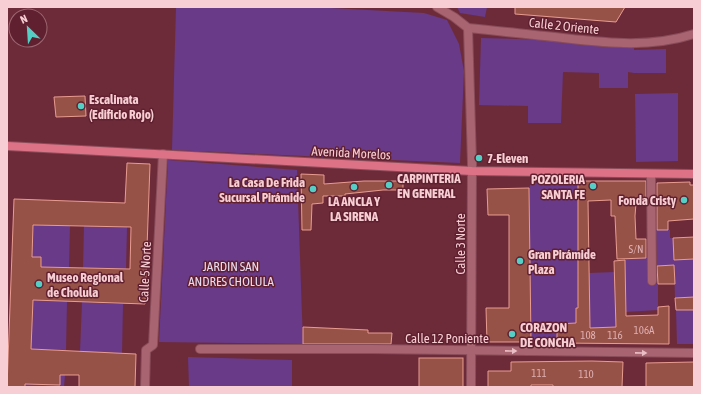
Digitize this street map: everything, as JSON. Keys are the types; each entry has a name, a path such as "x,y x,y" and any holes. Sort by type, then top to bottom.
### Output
{"main road":[{"name":"Avenida Morelos","path":"7,146 472,172 694,174"}],"street":[{"path":"437,7 454,17 468,28"},
{"name":"Calle 2 Oriente","path":"468,28 614,43 646,44 682,38 694,34"},
{"name":"Calle 3 Norte","path":"468,28 472,172 471,387"},
{"name":"Calle 5 Norte","path":"145,387 146,350 153,345 163,154"},
{"path":"651,174 652,281"},
{"name":"Calle 12 Poniente","path":"200,349 372,349 694,353"}],"green space":[{"path":"176,7 312,7 424,13 447,20 459,44 464,71 460,163 172,150"},
{"path":"457,7 487,7 485,17 460,13"},
{"path":"481,38 634,42 634,50 666,49 666,73 628,72 628,88 599,88 599,73 563,72 561,123 528,123 528,106 479,105"},
{"path":"678,93 678,161 636,162 635,94"},
{"name":"JARDIN SAN ANDRES CHOLULA","path":"168,160 297,170 303,344 159,342"},
{"path":"578,181 578,305 576,308 576,323 557,324 557,343 531,342 529,188 531,183"},
{"path":"33,225 70,226 69,268 41,267 41,257 32,257"},
{"path":"84,226 127,227 126,269 83,268"},
{"path":"656,230 670,230 670,238 673,238 674,260 694,259 694,297 675,298 674,265 657,266"},
{"path":"648,258 649,284 658,284 658,310 626,312 625,259"},
{"path":"615,272 616,327 590,328 589,273"},
{"path":"33,300 67,301 66,350 31,349"},
{"path":"82,302 123,304 122,353 80,352"},
{"path":"676,310 694,310 694,344 677,344"},
{"path":"188,357 292,360 292,387 189,387"},
{"path":"60,375 65,375 64,387 25,387 25,384 60,385"}],"building":[{"path":"515,7 625,7 616,22 515,14"},
{"name":"Escalinata (Edificio Rojo)","path":"85,96 86,116 56,117 54,97"},
{"name":"Museo Regional de Cholula","path":"127,163 150,164 145,304 33,300 31,349 136,354 135,387 79,387 79,375 60,375 60,385 25,384 25,387 7,387 14,199 125,203","holes":["33,225 131,227 130,269 41,267 41,257 32,257"]},
{"path":"301,174 324,175 324,184 364,181 403,181 403,190 383,190 345,194 345,196 323,196 323,203 312,204 311,230 302,230"},
{"path":"578,181 646,181 646,202 636,203 635,216 636,239 646,239 646,258 617,259 615,216 611,216 611,200 588,201 590,328 616,327 614,261 625,260 626,316 658,315 658,307 669,306 669,344 557,343 557,324 576,323 576,308 578,308"},
{"path":"690,182 690,185 694,185 694,219 668,221 668,230 657,230 657,183"},
{"name":"Gran Pirámide Plaza","path":"529,188 531,342 487,342 486,308 509,308 509,215 488,215 487,189"},
{"path":"694,237 694,259 674,260 673,238"},
{"path":"674,265 675,284 658,284 657,266"},
{"path":"694,297 694,310 676,310 675,298"},
{"path":"303,327 368,330 368,333 392,333 391,344 303,344"},
{"path":"419,358 463,358 463,387 419,387"},
{"path":"511,362 623,362 622,387 553,387 553,385 531,385 531,387 488,387 488,371 511,371"},
{"path":"694,362 694,387 646,387 646,363"}],"place":[{"name":"Escalinata (Edificio Rojo)","path":"81,106"},
{"name":"7-Eleven","path":"479,158"},
{"name":"CARPINTERIA EN GENERAL","path":"389,185"},
{"name":"POZOLERIA SANTA FE","path":"593,186"},
{"name":"LA ANCLA Y LA SIRENA","path":"354,187"},
{"name":"La Casa De Frida Sucursal Pirámide","path":"313,189"},
{"name":"Fonda Cristy","path":"684,200"},
{"name":"Gran Pirámide Plaza","path":"520,261"},
{"name":"Museo Regional de Cholula","path":"39,284"},
{"name":"CORAZON DE CONCHA","path":"512,334"}]}
